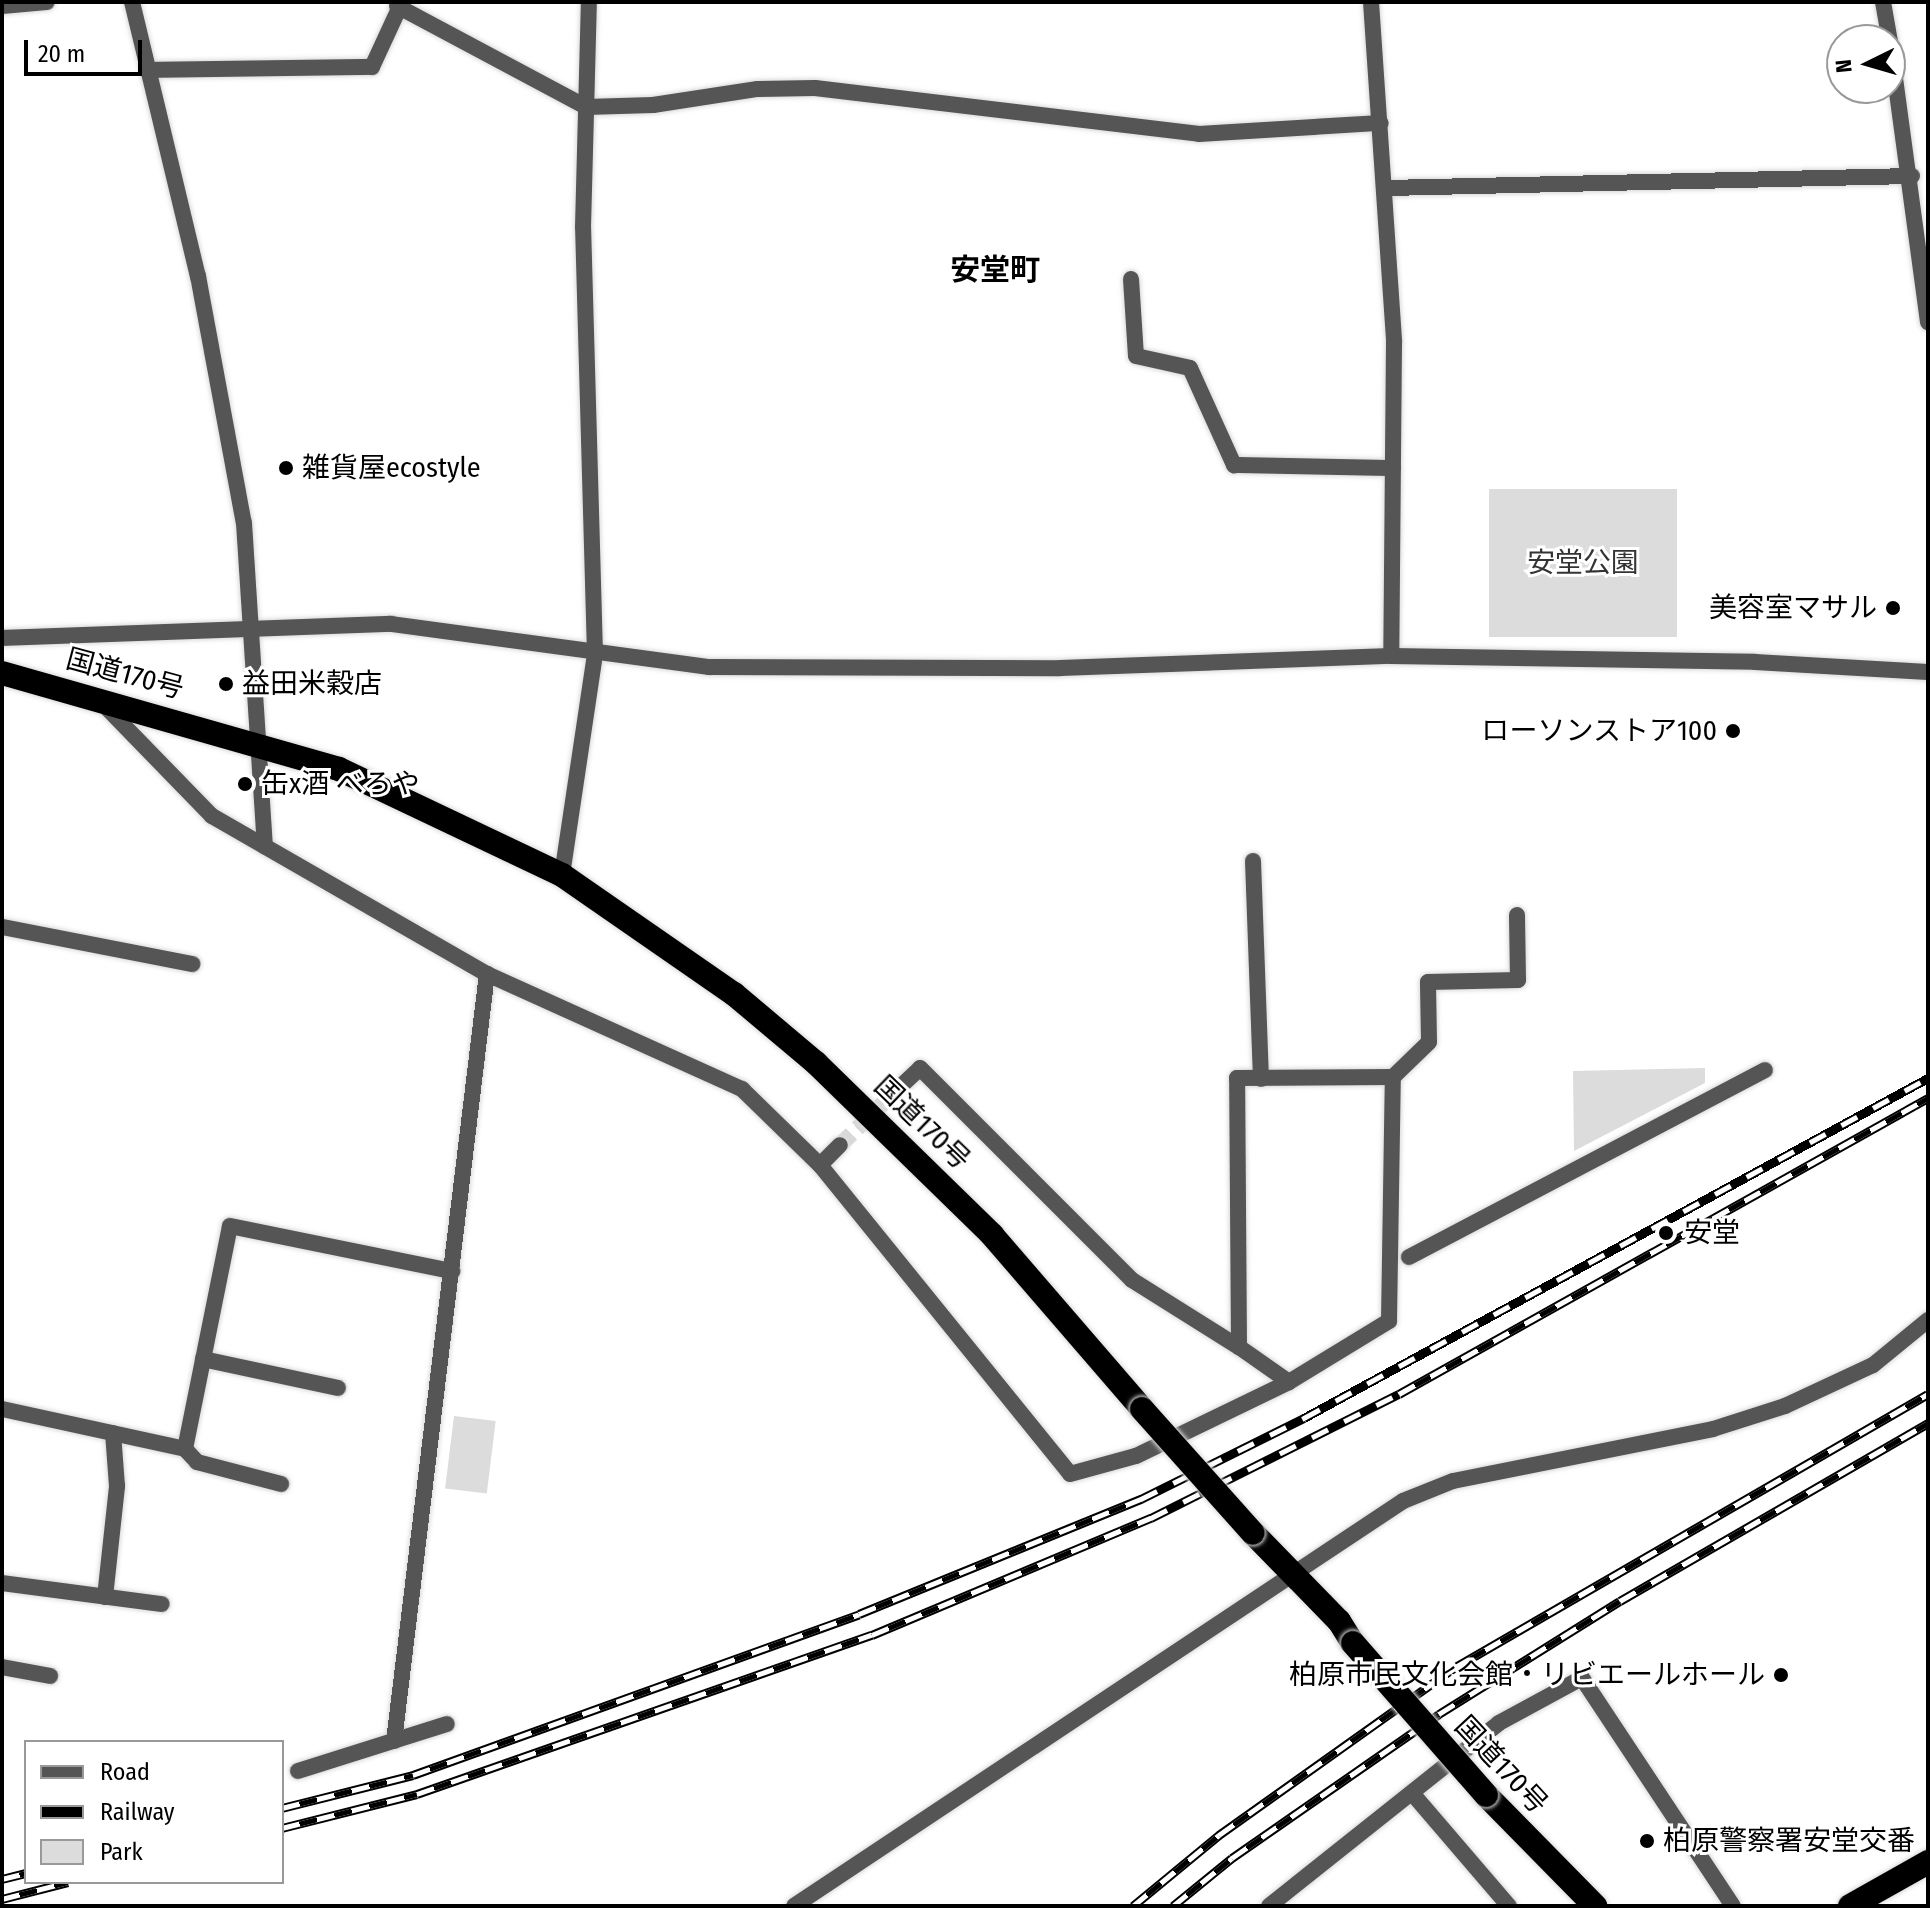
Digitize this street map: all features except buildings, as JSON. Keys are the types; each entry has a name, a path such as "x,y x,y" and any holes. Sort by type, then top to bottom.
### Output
{"highway":[{"name":"国道170号","path":"2,673 261,743 339,769 562,875 734,994 828,1074 992,1235 1142,1409 1292,1572 1486,1795 1594,1905"},
{"path":"1850,1906 1928,1862"}],"street":[{"path":"2,6 47,2"},
{"path":"132,2 198,276 244,523 254,626 265,846"},
{"path":"562,875 595,654 583,227 589,2"},
{"path":"1371,2 1387,188 1393,468 1391,656"},
{"path":"1883,2 1887,24"},
{"path":"149,70 372,67 400,4 586,107 815,88 1199,134 1381,123"},
{"path":"1902,104 1917,180 1928,322"},
{"path":"1387,188 1917,180"},
{"path":"1131,279 1136,356 1190,368 1234,465 1393,468"},
{"path":"2,638 254,626 391,624 595,654 741,668 1060,668 1391,656 1755,662 1928,672"},
{"path":"95,696 212,816 487,974 742,1089 820,1165 1070,1474 1136,1456 1289,1382 1389,1321 1393,1077"},
{"path":"1253,861 1261,1079"},
{"path":"1239,1347 1237,1078 1393,1077 1429,1042 1428,982 1518,980 1517,915"},
{"path":"2,927 192,964"},
{"path":"394,1741 487,974"},
{"path":"901,1086 920,1068 1132,1280 1289,1382"},
{"path":"1409,1257 1765,1070"},
{"path":"820,1165 840,1145"},
{"path":"185,1449 230,1226 452,1271"},
{"path":"794,1906 1403,1501 1453,1481 1713,1429 1785,1406 1873,1365 1910,1339 1928,1320"},
{"path":"203,1359 338,1388"},
{"path":"2,1409 185,1449 197,1462 281,1484"},
{"path":"105,1597 117,1486 113,1433"},
{"path":"2,1583 162,1604"},
{"path":"2,1667 50,1676"},
{"path":"1269,1906 1499,1723 1582,1678 1733,1906"},
{"path":"298,1771 447,1724"},
{"path":"1412,1793 1509,1906"}],"green space":[{"name":"安堂公園","path":"1489,489 1677,489 1677,637 1489,637"},
{"path":"1705,1068 1705,1083 1574,1151 1573,1071"},
{"path":"454,1416 496,1421 487,1494 445,1488"}],"tunnel":[{"path":"840,1145 901,1086"}],"railway":[{"path":"284,1807 413,1775 859,1614 1141,1499 1304,1418 1928,1078"},
{"path":"284,1827 417,1794 872,1635 1151,1518 1399,1394 1928,1098"},
{"path":"1133,1906 1219,1835 1454,1668 1928,1394"},
{"path":"1173,1906 1232,1858 1439,1714 1620,1601 1928,1423"},
{"path":"2,1879 24,1874"},
{"path":"2,1899 60,1884"}],"place":[{"name":"雑貨屋ecostyle","path":"286,468"},
{"name":"美容室マサル","path":"1893,608"},
{"name":"益田米穀店","path":"226,684"},
{"name":"ローソンストア100","path":"1733,731"},
{"name":"缶x酒 べろや","path":"245,784"},
{"name":"安堂","path":"1666,1233"},
{"name":"柏原市民文化会館・リビエールホール","path":"1781,1675"},
{"name":"柏原警察署安堂交番","path":"1647,1841"}],"district":[{"name":"安堂町","path":"995,270"}]}
